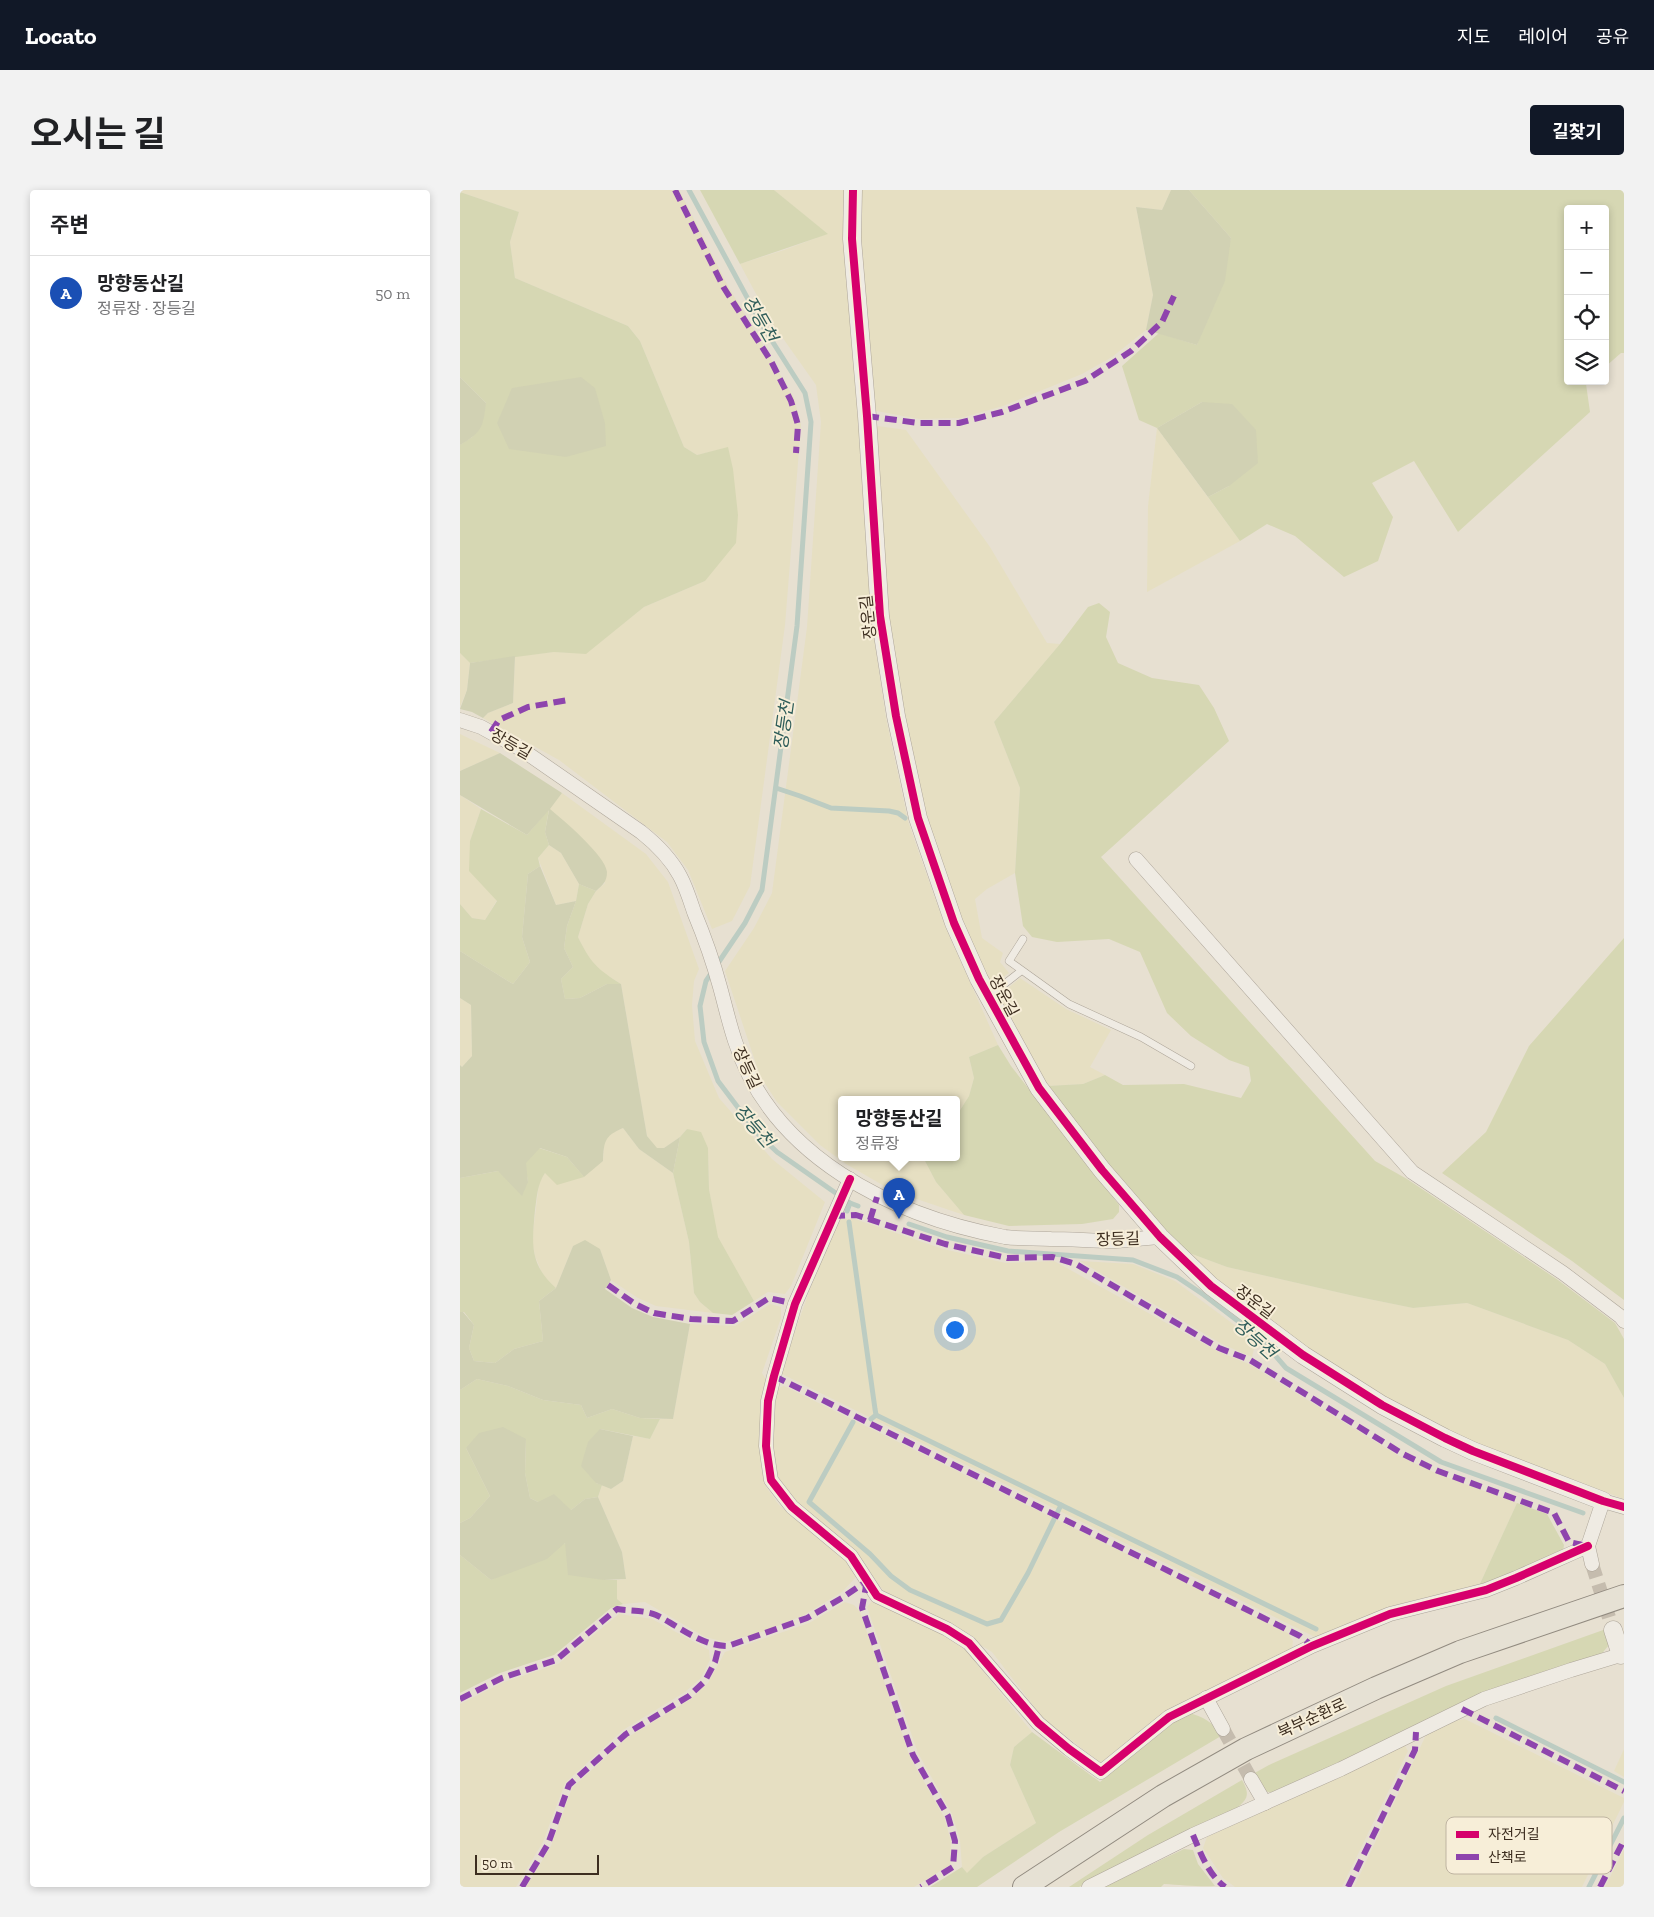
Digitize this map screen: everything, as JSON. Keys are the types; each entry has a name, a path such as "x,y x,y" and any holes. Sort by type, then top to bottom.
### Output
{"main road":[{"name":"북부순환로","path":"1024,1887 1163,1796 1246,1748 1376,1688 1460,1652 1624,1596"}],"street":[{"name":"장운길","path":"853,190 852,239 868,426 880,616 896,716 918,818 954,923 988,997 1039,1088 1102,1170 1160,1237 1211,1286 1303,1355 1382,1405 1473,1451 1603,1501 1624,1507"},
{"name":"장등길","path":"460,720 481,727 521,749 656,844 680,876 705,941 735,1043 747,1073 768,1109 789,1132 847,1185 945,1222 1007,1237 1114,1241 1160,1237"},
{"path":"1136,858 1412,1172 1563,1273 1622,1317 1624,1321"},
{"path":"847,1185 795,1304 774,1376 768,1401 766,1446 771,1480 792,1507 850,1556 877,1596 948,1629 969,1643 1038,1723 1069,1750 1101,1772 1169,1717 1312,1646 1390,1614 1486,1590 1588,1546"},
{"path":"1592,1564 1588,1546 1603,1501"},
{"path":"1089,1887 1193,1835 1341,1769 1484,1699 1623,1655 1613,1630"},
{"path":"1206,1698 1223,1729"},
{"path":"1252,1780 1265,1803"}],"lane":[{"name":"장운길","path":"1023,939 1009,961 1070,1004 1141,1037 1191,1066"},
{"name":"장운길","path":"988,997 1021,970"}],"shaded area":[{"path":"460,190 679,190 728,286 794,398 801,425 785,625 750,886 732,921 712,929 688,870 667,842 559,760 483,718 488,713 513,703 515,656 554,652 586,653 644,607 705,581 727,448 697,455 684,447 640,341 628,326 515,278 510,242 519,212 460,192"},
{"path":"774,190 849,190 848,228 871,617 886,718 908,821 945,926 998,1045 969,1057 974,1078 969,1096 960,1110 960,1096 838,1096 838,1158 820,1145 777,1102 760,1076 725,971 754,928 772,893 807,627 821,422 816,385 770,320 740,264 827,234"},
{"path":"861,190 1171,190 1162,210 1136,207 1153,295 1146,330 1112,357 1082,374 1003,406 961,418 919,419 871,410 860,240"},
{"path":"878,426 906,430 990,547 1047,643 1060,644 994,722 1020,788 1015,873 987,889 975,899 982,938 1003,953 1000,962 1009,973 991,986 957,921 921,817 884,616 872,433"},
{"path":"1157,428 1240,541 1147,592 1148,506"},
{"path":"460,653 470,663 467,690 460,707"},
{"path":"460,734 462,735 500,753 460,771"},
{"path":"562,793 646,854 668,882 699,969 694,981 692,1005 695,1041 719,1098 772,1159 825,1202 791,1286 785,1294 768,1292 754,1301 717,1237 709,1189 708,1148 687,1129 680,1137 664,1148 656,1148 647,1136 621,984 600,971 587,956 578,937 588,904 596,891 605,883 549,809"},
{"path":"460,795 481,809 470,841 497,900 485,920 472,918 460,904"},
{"path":"549,845 561,853 579,884 576,901 556,905 538,858"},
{"path":"1020,978 1066,1009 1111,1030 1090,1067 1105,1075 1083,1084 1047,1086 1001,1004 1002,993"},
{"path":"460,998 471,1005 472,1056 462,1067 460,1065"},
{"path":"623,1128 639,1149 673,1173 689,1242 694,1293 700,1302 713,1313 656,1306 638,1298 611,1280 600,1249 573,1246 556,1288 544,1278 535,1256 532,1241 539,1183 545,1173 603,1161 604,1142 611,1133"},
{"path":"842,1161 925,1161 936,1182 964,1215 893,1191"},
{"path":"841,1219 855,1219 943,1249 1006,1263 1054,1261 1219,1352 1249,1364 1399,1456 1438,1474 1517,1503 1478,1588 1317,1638 780,1373 833,1225"},
{"path":"1184,1251 1227,1267 1413,1308 1467,1303 1568,1340 1605,1364 1624,1398 1624,1499 1448,1432 1385,1399 1307,1349 1214,1280"},
{"path":"1080,1261 1133,1264 1175,1281 1256,1341 1252,1357 1222,1344"},
{"path":"770,1304 781,1307 781,1318 762,1373 767,1381 760,1417 761,1449 766,1487 779,1505 851,1562 858,1575 842,1592 804,1615 765,1631 725,1642 705,1637 645,1602 623,1604 617,1599 617,1580 626,1579 622,1552 598,1497 602,1485 611,1489 623,1481 633,1436 650,1439 660,1419 673,1419 690,1324 735,1326"},
{"path":"784,1386 1288,1633 1293,1641 1292,1649 1103,1765 1043,1718 992,1652 948,1625 897,1602 883,1590 855,1554 795,1505 776,1479 769,1447 776,1389"},
{"path":"872,1601 942,1633 965,1649 1032,1732 1014,1747 1010,1765 1036,1823 983,1857 967,1874 962,1867 960,1840 952,1814 918,1753 867,1607"},
{"path":"845,1602 854,1605 860,1612 910,1757 944,1817 951,1841 950,1865 914,1887 526,1887 551,1846 572,1788 628,1737 691,1699 708,1683 725,1652 809,1623"},
{"path":"619,1614 652,1619 709,1650 710,1660 701,1678 685,1692 623,1730 565,1783 543,1842 516,1887 460,1887 460,1704 504,1682 558,1664"},
{"path":"1465,1719 1624,1798 1624,1802 1612,1826 1612,1817 1446,1817 1446,1874 1588,1874 1582,1887 1354,1887 1427,1733 1449,1722"},
{"path":"1404,1744 1408,1751 1342,1887 1235,1887 1223,1878 1203,1848 1207,1837 1343,1775"},
{"path":"1624,1749 1624,1777 1614,1771"},
{"path":"1624,1849 1624,1887 1605,1887"}],"green space":[{"path":"700,190 774,190 828,234 740,264"},
{"path":"1171,190 1189,190 1231,238 1225,281 1197,345 1146,330 1153,295 1136,207 1162,210"},
{"path":"1189,190 1624,190 1624,353 1621,353 1609,364 1609,205 1564,205 1564,385 1586,385 1590,412 1458,532 1414,461 1372,483 1393,517 1378,561 1344,577 1295,536 1267,524 1240,541 1208,497 1229,486 1202,402 1157,428 1139,420 1122,366 1159,333 1197,345 1231,238"},
{"path":"460,192 519,212 510,242 515,278 628,326 640,341 684,447 697,455 728,447 733,469 738,515 736,543 705,581 644,607 586,654 554,652 470,663 460,653 460,445 472,437 486,403 460,377"},
{"path":"460,377 486,403 484,418 480,428 473,436 460,445"},
{"path":"581,377 595,388 605,423 606,446 566,457 509,449 497,423 512,388"},
{"path":"1202,402 1232,404 1256,430 1258,463 1229,486 1208,497 1157,428"},
{"path":"1099,603 1110,612 1106,637 1118,663 1152,678 1199,685 1214,708 1229,741 1101,857 1375,1161 1407,1179 1558,1280 1615,1323 1624,1339 1624,1398 1605,1364 1568,1340 1467,1303 1413,1308 1227,1267 1184,1251 1163,1234 1047,1086 1083,1084 1105,1075 1123,1085 1184,1084 1241,1098 1251,1081 1249,1067 1229,1060 1191,1036 1167,1013 1140,952 1109,939 1057,942 1032,937 1023,926 1015,873 1020,788 994,722 1060,644 1088,607"},
{"path":"515,656 513,703 488,713 483,718 472,712 460,709 467,690 470,663"},
{"path":"500,753 562,793 550,809 583,838 605,865 606,878 603,885 596,891 579,884 561,853 549,845 545,832 549,810 527,835 460,795 460,771"},
{"path":"481,809 527,835 549,809 545,832 549,845 538,858 540,866 528,874 522,937 530,962 513,984 460,951 460,904 472,918 485,920 497,901 469,871 470,841"},
{"path":"540,866 556,905 576,901 567,926 564,948 573,967 561,979 565,999 580,998 607,984 621,984 647,1136 657,1148 664,1148 680,1137 673,1173 639,1149 623,1128 606,1140 603,1161 584,1177 567,1157 540,1148 526,1163 528,1182 522,1196 498,1171 460,1178 460,1065 462,1067 472,1056 471,1005 460,998 460,951 513,984 530,962 522,937 528,874"},
{"path":"579,884 596,891 588,904 578,937 586,953 595,964 621,984 607,984 580,998 565,999 561,979 573,967 564,948 567,926 576,901"},
{"path":"1624,938 1624,1300 1572,1261 1442,1173 1486,1132 1529,1046"},
{"path":"998,1045 1011,1066 1119,1205 1119,1212 1113,1219 1082,1224 1009,1226 964,1215 936,1182 925,1161 960,1161 960,1110 969,1096 974,1078 969,1057"},
{"path":"687,1129 701,1132 708,1148 709,1189 718,1237 754,1301 732,1315 713,1313 700,1302 694,1293 689,1242 673,1173 680,1137"},
{"path":"539,1148 567,1157 584,1177 557,1185 545,1173 539,1187 534,1222 534,1253 541,1270 556,1288 539,1301 543,1341 514,1349 495,1363 474,1361 469,1348 474,1325 464,1312 460,1312 460,1178 498,1171 528,1182 525,1163"},
{"path":"585,1240 600,1249 611,1280 605,1289 632,1308 653,1317 690,1324 673,1419 640,1418 612,1409 587,1418 581,1405 543,1400 508,1386 477,1379 460,1390 460,1312 463,1312 474,1325 469,1348 474,1361 495,1363 514,1349 543,1341 539,1301 556,1288 573,1246"},
{"path":"477,1379 508,1386 543,1400 581,1405 587,1418 612,1409 640,1418 660,1419 650,1439 600,1429 596,1483 602,1485 598,1497 585,1499 571,1510 538,1502 530,1498 525,1473 526,1439 466,1448 490,1496 470,1518 460,1523 460,1390"},
{"path":"503,1427 526,1439 525,1473 530,1498 538,1502 554,1494 571,1510 585,1499 598,1497 622,1552 626,1579 604,1580 568,1575 565,1543 547,1559 491,1580 460,1555 460,1523 470,1518 490,1496 466,1448 479,1433"},
{"path":"600,1429 633,1436 623,1481 611,1489 596,1483 581,1466 588,1442"},
{"path":"1517,1503 1547,1514 1564,1545 1563,1552 1478,1588"},
{"path":"565,1543 604,1580 617,1580 617,1599 623,1604 611,1608 554,1655 500,1673 460,1693 460,1555 491,1580"},
{"path":"1606,1629 1609,1645 1599,1657 1277,1793 1267,1792 1261,1788 1251,1775 1269,1765 1446,1686"},
{"path":"1188,1713 1207,1720 1221,1736 1059,1832 977,1887 930,1887 962,1867 967,1873 983,1857 1036,1823 1010,1765 1014,1747 1032,1732 1100,1782 1176,1719"},
{"path":"1242,1780 1247,1794 1245,1800 1234,1810 1079,1887 1069,1887 1148,1835"},
{"path":"1184,1849 1193,1850 1198,1864 1215,1886 1164,1884 1161,1887 1104,1887"}],"waterway":[{"name":"장등천","path":"689,190 762,325 805,393 811,422 797,626 762,890 745,923 706,981 700,1006 704,1042 718,1081 758,1134 777,1152 850,1203 858,1206"},
{"path":"776,788 831,808 889,811 898,813 905,818"},
{"path":"847,1211 850,1203"},
{"path":"849,1222 876,1415 871,1419"},
{"name":"장등천","path":"909,1224 947,1237 1008,1251 1133,1260 1177,1277 1260,1338 1286,1368 1441,1462 1583,1513"},
{"path":"876,1415 1316,1629"},
{"path":"853,1422 809,1502 870,1554 891,1576 910,1590 987,1624 1001,1620 1028,1573 1061,1505"},
{"path":"1496,1718 1624,1782"},
{"path":"1612,1842 1624,1818"},
{"path":"1589,1887 1596,1874"}],"tunnel":[{"path":"1592,1564 1613,1630"},
{"path":"1223,1729 1251,1779"}],"marked path":[{"path":"675,190 724,288 771,361 791,401 798,425 796,453"},
{"path":"867,416 918,423 959,423 1002,412 1085,381 1131,351 1162,322 1174,296"},
{"path":"491,732 499,720 528,707 568,700"},
{"path":"870,1220 877,1197"},
{"path":"833,1216 856,1215 945,1244 1007,1258 1053,1257 1076,1264 1219,1348 1250,1360 1403,1454 1438,1471 1554,1513 1569,1542 1588,1546"},
{"path":"608,1285 635,1304 654,1313 691,1319 733,1321 769,1298 795,1304"},
{"path":"774,1376 1300,1636 1312,1646"},
{"path":"867,1581 862,1608 913,1755 948,1816 955,1841 953,1867 921,1887"},
{"path":"460,1699 502,1678 556,1660 617,1609 652,1613 699,1639 709,1643 728,1646 807,1618 867,1581"},
{"path":"522,1887 548,1844 569,1785 626,1734 689,1696 705,1681 715,1662 719,1646"},
{"path":"1462,1709 1624,1791"},
{"path":"1348,1887 1415,1750 1416,1732"},
{"path":"1193,1835 1210,1870 1225,1887"},
{"path":"1612,1864 1624,1840"},
{"path":"1600,1887 1607,1874"}],"cycle path":[{"path":"853,190 852,239 867,416 880,616 896,716 918,818 954,923 979,979 1039,1088 1102,1170 1160,1237 1211,1286 1303,1355 1382,1405 1445,1438 1473,1451 1603,1501 1624,1507"},
{"path":"850,1179 795,1304 774,1376 768,1401 766,1446 771,1480 792,1507 851,1556 877,1596 947,1629 969,1643 1038,1723 1101,1772 1169,1717 1312,1646 1390,1614 1486,1590 1588,1546"}],"place":[{"name":"망향동산길","path":"899,1219"}]}
